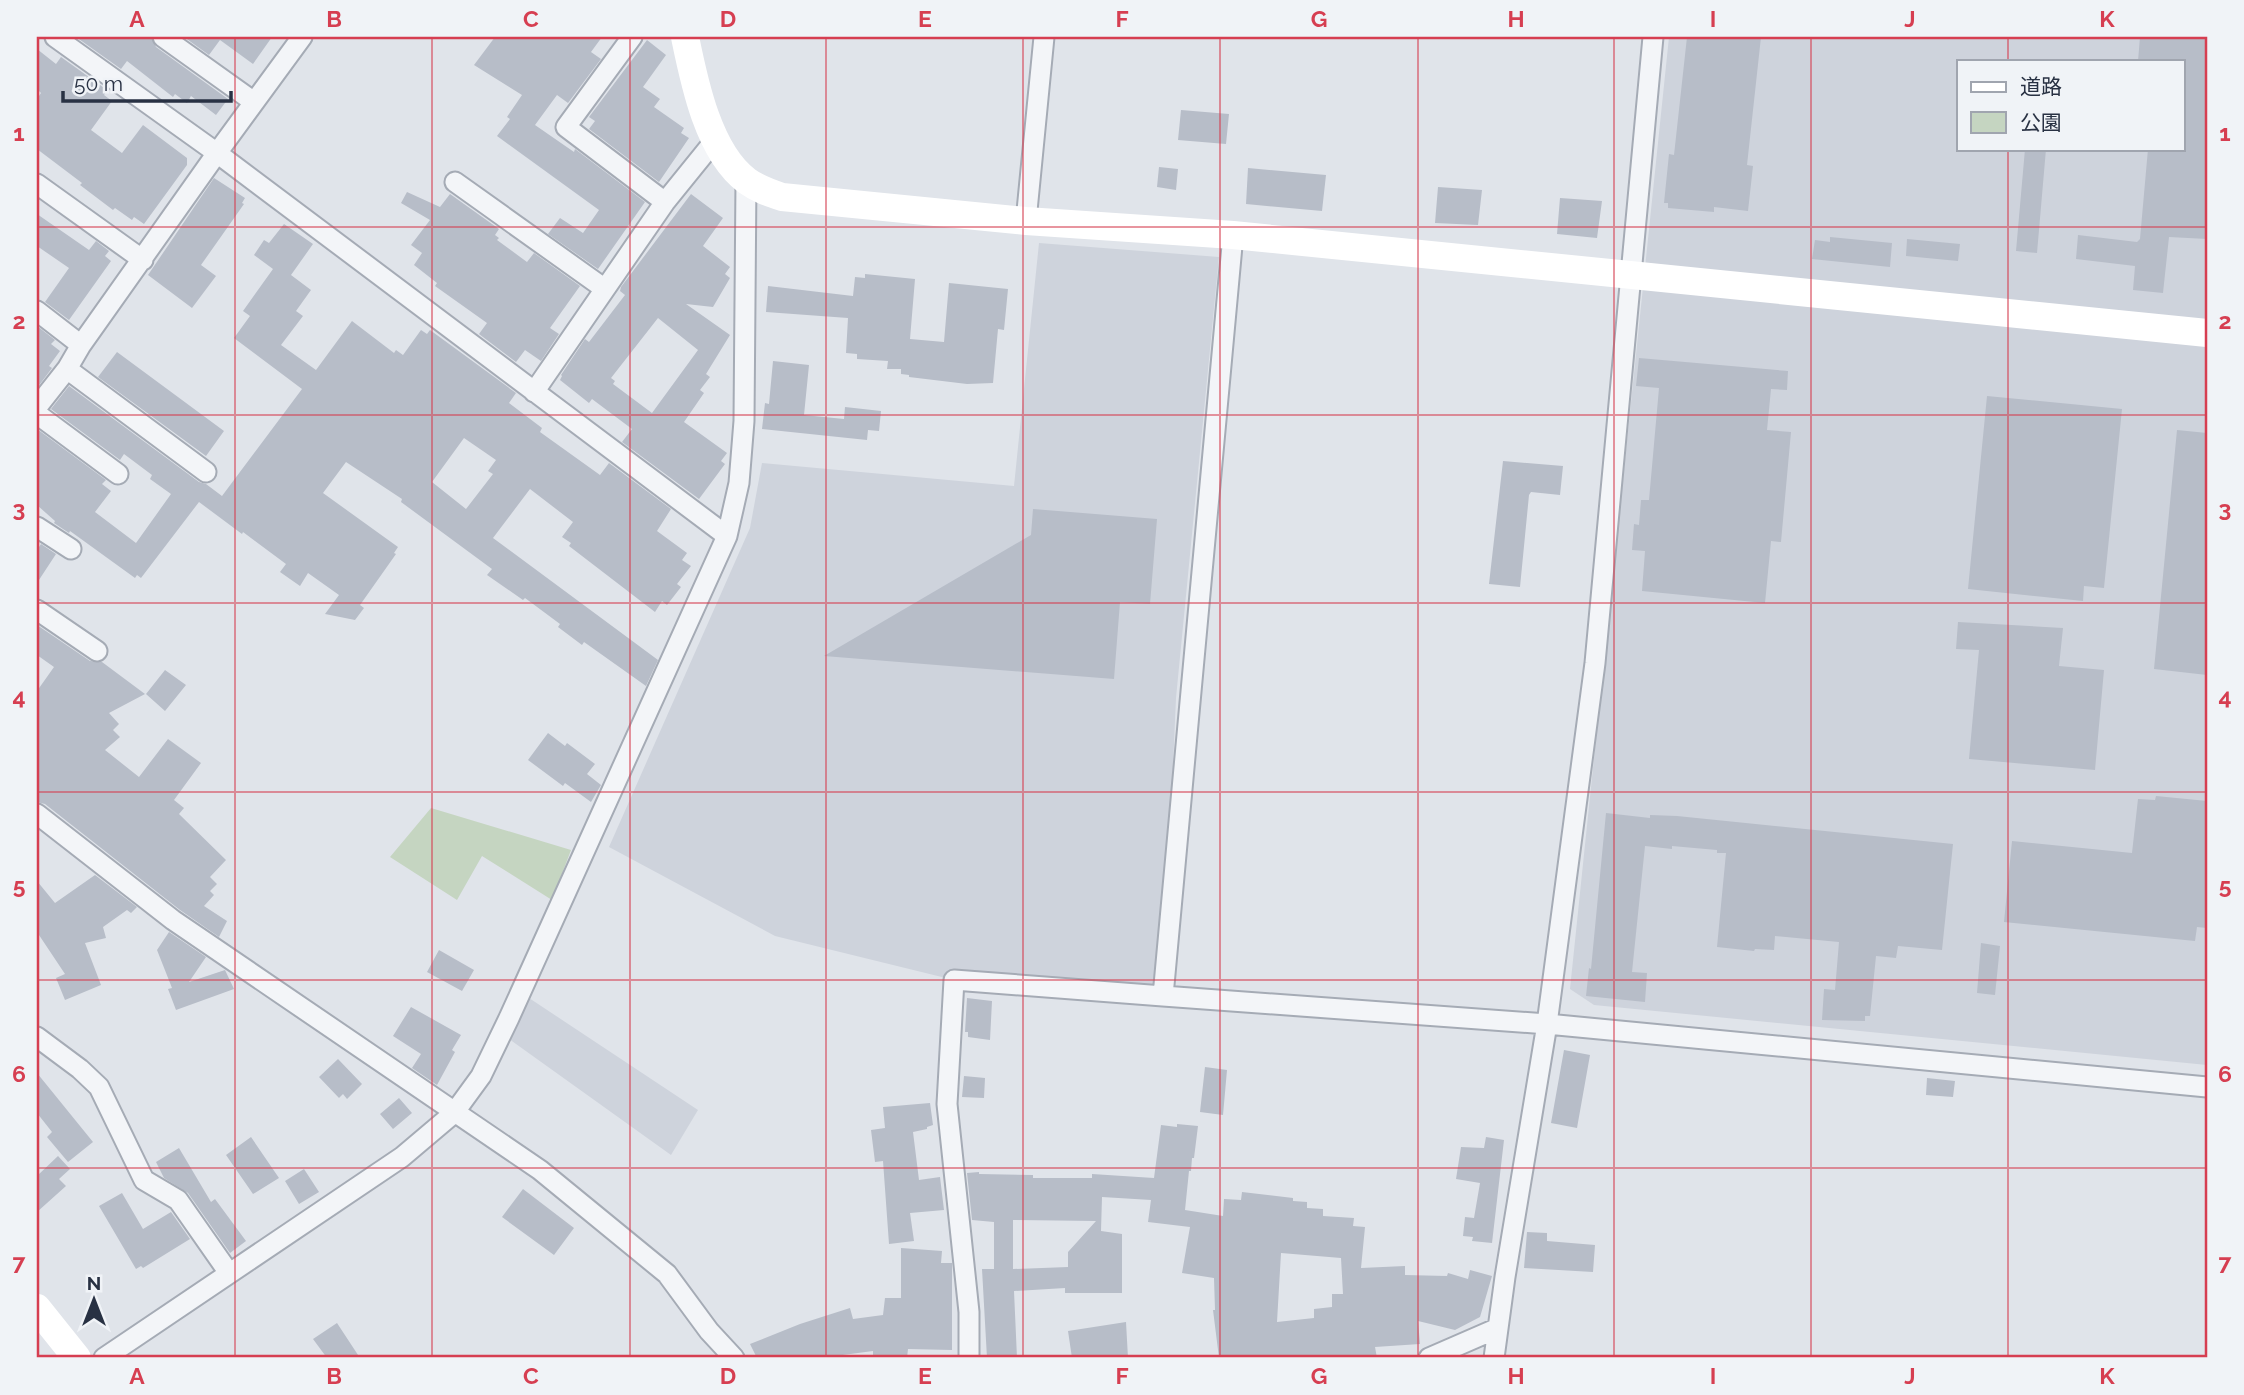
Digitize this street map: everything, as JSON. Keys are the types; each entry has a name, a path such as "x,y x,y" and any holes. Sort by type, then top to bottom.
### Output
{"street":[{"path":"55,37 217,153 727,536"},
{"path":"163,37 254,102"},
{"path":"37,407 67,369 81,345 302,37"},
{"path":"632,37 566,127 665,202"},
{"path":"685,37 701,110 716,139 730,162 746,180 782,197 1026,221 1233,235 2207,333"},
{"path":"1026,221 1044,37"},
{"path":"1494,1358 1547,1024 1595,663 1653,37"},
{"path":"534,393 665,202 716,139"},
{"path":"104,1358 402,1157 454,1113 481,1076 727,536 739,483 744,421 746,180"},
{"path":"455,182 606,289"},
{"path":"37,184 143,260"},
{"path":"1163,996 1233,235"},
{"path":"37,311 81,345"},
{"path":"67,369 206,472"},
{"path":"37,414 118,474"},
{"path":"37,527 71,549"},
{"path":"37,610 97,651"},
{"path":"37,814 173,920 540,1170 667,1274 709,1331 734,1358"},
{"path":"969,1358 969,1312 947,1104 954,980 1547,1024 2207,1087"},
{"path":"37,1037 99,1087 145,1180 178,1200 229,1273"},
{"path":"37,1308 78,1358"},
{"path":"1429,1358 1498,1328"}],"shaded area":[{"path":"1669,37 2207,37 2207,1065 1594,1005 1570,989"},
{"path":"1039,243 1219,257 1176,698 1163,996 954,980 775,936 609,847 750,528 762,463 1014,486"},
{"path":"529,998 698,1110 671,1155 505,1036"}],"green space":[{"path":"431,808 571,850 552,900 482,856 457,900 390,857"}],"building":[{"path":"76,37 151,37 156,47 228,99 216,115 191,96 187,103 175,94 173,97 127,61 121,69"},
{"path":"184,37 272,37 253,64 220,40 209,55"},
{"path":"495,37 602,37 591,52 601,59 568,103 557,95 535,125 574,152 575,149 645,202 598,269 548,234 560,218 583,233 599,210 497,136 510,119 507,117 522,95 474,65"},
{"path":"1687,37 1761,37 1747,165 1753,166 1748,211 1714,207 1714,212 1668,208 1668,203 1664,203 1669,154 1674,155"},
{"path":"2140,37 2207,37 2207,239 2169,237 2163,293 2133,290 2135,266 2076,259 2078,235 2137,242 2140,239 2148,150 2184,150 2184,60 2138,60"},
{"path":"647,40 666,55 643,87 660,99 654,107 684,128 681,133 689,138 659,182 589,129 595,121 589,117"},
{"path":"37,49 56,64 61,57 107,90 104,95 112,101 91,130 122,153 143,125 187,158 187,165 144,224 134,217 132,220 115,208 113,210 37,149 37,99 41,93 37,89"},
{"path":"1181,110 1229,114 1226,144 1178,140"},
{"path":"2025,150 2046,150 2037,253 2016,251"},
{"path":"1159,167 1178,169 1176,190 1157,187"},
{"path":"1248,168 1326,175 1322,211 1246,204"},
{"path":"214,178 245,198 242,203 244,204 201,265 216,276 192,308 148,275"},
{"path":"1438,187 1482,190 1478,225 1435,223"},
{"path":"407,192 440,207 450,194 499,229 495,235 499,238 497,240 527,262 534,253 580,286 550,328 559,334 541,361 525,350 516,362 479,334 487,323 435,286 437,283 414,265 422,253 411,245 430,220 401,203"},
{"path":"691,194 723,218 703,246 730,267 725,274 730,278 713,307 686,304 730,335 706,374 710,377 700,390 704,393 684,422 727,453 721,461 725,464 699,499 622,442 632,429 592,399 589,403 560,380 585,339 589,342 625,295 620,291","holes":["658,318 698,350 652,413 613,384 615,381 611,378"]},
{"path":"1560,198 1602,201 1597,238 1557,234"},
{"path":"37,214 89,250 96,241 109,251 105,256 111,261 69,320 45,302 69,268 37,246"},
{"path":"284,224 313,244 291,275 311,290 296,311 303,316 281,345 316,370 352,321 394,353 396,350 403,355 421,330 427,334 430,330 516,393 509,403 542,428 540,432 600,475 609,463 671,509 657,531 687,553 682,560 691,566 677,584 681,587 667,605 662,601 655,612 569,546 571,543 562,537 573,522 530,489 493,538 658,660 646,686 584,642 582,645 558,627 560,624 525,598 523,600 487,575 492,569 401,502 402,499 346,462 323,493 398,547 394,553 396,554 360,605 364,608 355,620 325,614 339,595 308,573 300,586 280,572 286,564 199,502 141,578 137,575 135,578 70,531 69,533 54,523 55,521 37,505 37,429 106,480 102,484 111,491 95,512 136,543 171,494 150,479 152,475 124,454 120,460 51,409 69,386 222,496 302,389 234,338 250,316 243,311 273,269 254,255 264,240 269,243","holes":["464,438 496,460 488,471 493,474 466,509 432,482"]},
{"path":"1830,237 1892,243 1890,267 1812,259 1815,240 1830,242"},
{"path":"1907,239 1960,244 1958,261 1906,256"},
{"path":"865,274 915,279 910,339 944,342 949,283 1008,289 1004,330 998,329 993,383 967,384 909,377 901,374 901,369 887,369 888,361 857,359 857,354 846,353 848,318 766,312 768,286 853,296 855,277 865,278"},
{"path":"37,326 55,340 51,344 60,351 49,366 52,368 37,388"},
{"path":"117,352 224,431 206,456 98,377"},
{"path":"1639,358 1788,371 1787,390 1771,389 1767,430 1791,432 1781,542 1771,541 1765,603 1642,591 1645,551 1632,550 1634,524 1639,525 1641,500 1649,500 1659,388 1636,386"},
{"path":"773,361 809,365 804,415 844,419 845,407 881,411 879,431 868,430 867,440 762,429 765,403 769,404"},
{"path":"1987,396 2122,409 2104,588 2084,586 2083,601 1968,589"},
{"path":"2177,430 2207,433 2207,675 2154,669"},
{"path":"1503,461 1563,466 1560,495 1531,492 1529,495 1520,587 1489,584"},
{"path":"1033,509 1157,519 1150,604 1120,602 1114,679 824,656 1031,535"},
{"path":"41,544 56,554 37,583 37,550"},
{"path":"1958,622 2063,628 2059,666 2104,670 2095,770 1969,759 1979,650 1956,649"},
{"path":"37,625 90,661 102,662 145,694 109,713 119,724 113,730 120,737 105,750 139,777 168,739 201,763 174,800 184,808 179,814 226,860 210,877 217,884 210,891 214,895 204,906 227,921 219,937 180,910 45,804 37,802 37,691 54,667 37,655"},
{"path":"165,670 186,685 165,711 146,694"},
{"path":"548,733 565,746 567,743 595,764 587,774 601,785 591,802 565,783 563,786 528,760"},
{"path":"2156,796 2207,801 2207,928 2197,927 2195,941 2004,922 2012,841 2132,853 2138,799 2155,800"},
{"path":"1606,813 1650,818 1650,815 1677,816 1953,844 1942,950 1898,946 1896,958 1876,956 1870,1016 1865,1016 1865,1021 1822,1020 1824,989 1835,990 1839,942 1775,936 1774,950 1717,947 1726,853 1672,846 1672,849 1645,846 1632,972 1647,973 1645,1002 1586,996"},
{"path":"95,875 137,907 131,913 127,910 103,927 106,938 85,943 101,985 65,1000 56,978 65,974 37,932 37,881 55,903"},
{"path":"169,932 206,957 189,982 225,970 234,989 176,1010 168,989 172,988 157,950"},
{"path":"1981,943 2000,946 1995,995 1977,993"},
{"path":"439,950 474,970 462,991 427,972"},
{"path":"967,998 992,1001 990,1040 968,1037 968,1032 965,1032"},
{"path":"411,1007 461,1035 437,1085 412,1068 421,1054 393,1036"},
{"path":"1564,1050 1590,1055 1577,1128 1551,1123"},
{"path":"338,1059 362,1084 347,1099 343,1094 339,1098 319,1077"},
{"path":"1205,1067 1227,1070 1223,1115 1200,1112"},
{"path":"37,1073 93,1142 68,1162 47,1137 52,1132 37,1113"},
{"path":"964,1076 985,1078 984,1098 962,1097"},
{"path":"1927,1078 1955,1081 1953,1097 1926,1095"},
{"path":"399,1098 412,1113 393,1129 380,1114"},
{"path":"930,1103 933,1125 913,1132 919,1180 940,1177 944,1210 910,1213 914,1241 889,1244 883,1161 875,1162 871,1130 885,1128 883,1107"},
{"path":"1177,1124 1198,1126 1185,1210 1223,1216 1224,1199 1241,1200 1242,1192 1293,1198 1293,1201 1307,1202 1307,1208 1323,1209 1323,1216 1354,1218 1353,1226 1365,1227 1361,1268 1405,1266 1405,1275 1447,1276 1448,1273 1468,1279 1470,1270 1492,1276 1480,1317 1455,1330 1418,1321 1420,1344 1375,1347 1377,1358 1219,1358 1213,1310 1214,1278 1182,1273 1190,1227 1148,1222 1151,1200 1102,1197 1101,1231 1122,1234 1122,1293 1065,1293 1065,1288 1014,1291 1017,1358 987,1358 982,1269 994,1269 994,1222 972,1220 967,1173 1033,1175 1033,1178 1092,1178 1092,1174 1154,1178 1161,1125 1177,1127","holes":["1013,1220 1096,1221 1068,1252 1068,1267 1013,1269","1281,1253 1341,1258 1343,1294 1332,1294 1332,1307 1314,1309 1314,1318 1277,1322"]},
{"path":"251,1137 279,1178 253,1194 226,1155"},
{"path":"1486,1137 1504,1140 1492,1243 1472,1241 1473,1237 1463,1236 1465,1217 1474,1218 1480,1183 1456,1179 1461,1147 1484,1148"},
{"path":"179,1148 211,1202 215,1199 246,1241 230,1253 188,1193 164,1178 156,1162"},
{"path":"58,1156 70,1169 59,1179 66,1186 37,1212 37,1176"},
{"path":"304,1169 319,1192 299,1204 285,1181"},
{"path":"523,1189 574,1228 554,1255 502,1217"},
{"path":"122,1193 143,1229 171,1212 190,1239 143,1268 141,1266 136,1269 99,1206"},
{"path":"1527,1232 1547,1233 1547,1241 1595,1245 1593,1272 1524,1268"},
{"path":"901,1248 942,1251 941,1263 952,1263 952,1350 908,1349 907,1358 873,1356 873,1351 820,1358 757,1358 750,1344 800,1324 850,1308 853,1319 883,1315 885,1298 901,1298"},
{"path":"1126,1322 1128,1358 1072,1358 1068,1331"},
{"path":"337,1323 360,1358 327,1358 313,1339"}]}
